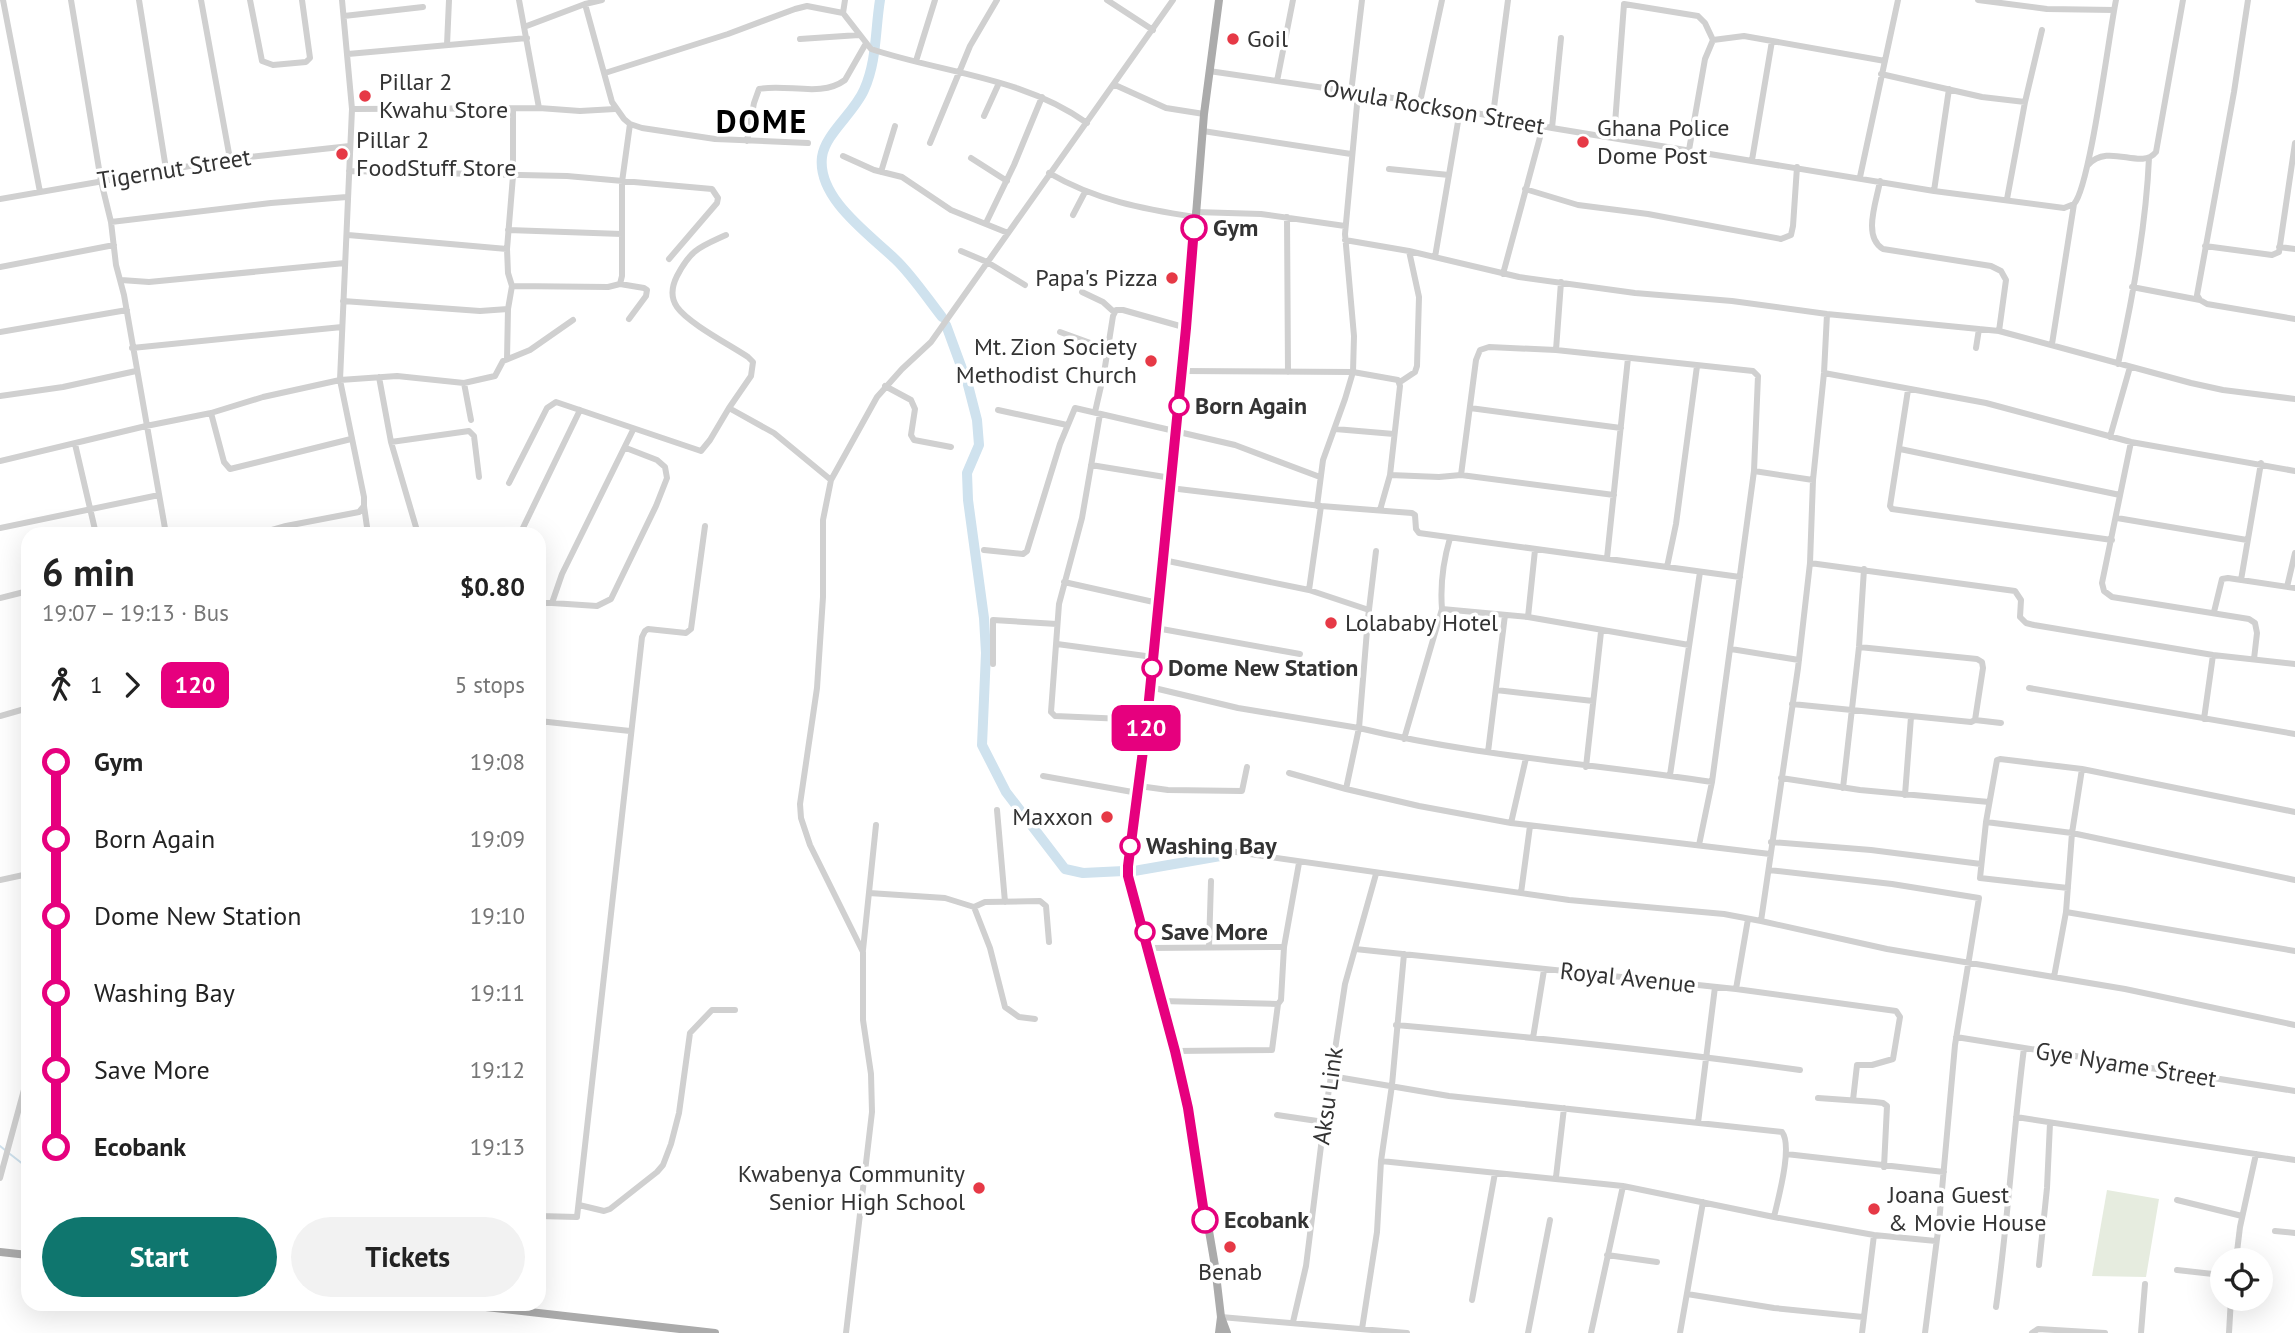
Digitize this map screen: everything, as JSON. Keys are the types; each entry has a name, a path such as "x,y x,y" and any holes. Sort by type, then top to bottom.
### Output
{"main road":[{"path":"1219,0 1204,114 1182,371 1147,720 1128,876 1175,1051 1193,1139 1221,1317 1227,1333"},
{"path":"0,1252 21,1254"},
{"path":"523,1311 715,1333"},
{"path":"1219,1333 1221,1317"}],"street":[{"path":"3,0 40,192"},
{"path":"71,0 101,181 111,222 165,527"},
{"path":"139,0 166,169"},
{"path":"201,0 230,159"},
{"path":"250,0 262,61 273,65 306,62 310,58 302,0"},
{"path":"342,0 352,108 340,380 364,497 367,527"},
{"path":"447,45 449,0"},
{"path":"519,0 539,108"},
{"path":"524,27 587,2 602,0"},
{"path":"791,0 794,9"},
{"path":"843,13 845,0"},
{"path":"916,61 935,0"},
{"path":"930,143 970,46 997,0"},
{"path":"1107,0 1153,30"},
{"path":"863,952 810,845 800,804 817,688 823,520 831,480 877,397 931,342 1174,0"},
{"path":"1277,81 1293,0"},
{"path":"1309,590 1323,460 1353,372 1354,336 1345,226 1362,0"},
{"path":"1420,102 1442,0"},
{"path":"1493,116 1508,0"},
{"path":"1860,177 1898,0"},
{"path":"1978,0 2047,9 2114,9"},
{"path":"2052,344 2074,204 2081,194 2087,166 2116,0"},
{"path":"2118,364 2151,157 2156,152 2183,0"},
{"path":"2200,300 2198,290 2205,246 2248,0"},
{"path":"587,2 615,109 630,124 715,139 808,143"},
{"path":"1614,137 1624,4 1698,16 1705,23 1713,40 1705,60 1689,150"},
{"path":"344,16 423,7"},
{"path":"605,73 695,45 794,9 818,7 843,13 868,47 884,54 959,71 1042,97 1067,109 1087,123"},
{"path":"2007,199 2042,30"},
{"path":"800,39 859,35"},
{"path":"1713,40 1744,36 1885,61"},
{"path":"348,54 527,38"},
{"path":"1552,128 1561,38"},
{"path":"1752,160 1772,41"},
{"path":"747,141 759,89 816,89 840,84 868,47"},
{"name":"Owula Rockson Street","path":"1209,72 1420,102 1552,128 1934,191 2064,208 2074,204"},
{"path":"1881,74 1993,99 2025,102"},
{"path":"984,116 999,83"},
{"path":"1115,85 1166,108 1204,114"},
{"path":"1934,191 1949,89"},
{"path":"986,223 1007,181 1042,97"},
{"path":"352,108 539,108 580,111 615,109"},
{"path":"507,359 508,309 512,286 508,273 507,248 513,176 513,109"},
{"path":"1435,257 1460,110"},
{"path":"620,284 622,182 630,124"},
{"path":"881,172 895,126"},
{"path":"1503,274 1543,126"},
{"path":"1203,131 1351,153"},
{"path":"2205,246 2272,255 2278,253 2295,143"},
{"name":"Tigernut Street","path":"0,199 230,159 350,146"},
{"path":"2087,166 2095,157 2104,154 2151,157"},
{"path":"843,156 881,172 902,177 951,210 1008,233"},
{"path":"971,158 1007,181"},
{"path":"1525,189 1578,205 1648,214 1781,239 1791,235 1797,167"},
{"path":"1389,169 1449,175"},
{"path":"349,171 567,176 712,189 717,203 669,259"},
{"path":"1049,173 1085,192 1136,207 1195,214 1287,216 1345,226"},
{"path":"1880,181 1872,233 1878,246 1991,266 2001,271 2006,280 1999,331"},
{"path":"1073,215 1085,192"},
{"path":"111,222 271,202 347,197"},
{"path":"1287,216 1289,372"},
{"path":"508,230 622,234"},
{"path":"348,234 507,248"},
{"path":"509,483 547,408 556,402 701,451 751,376 753,362 680,311 672,295 675,281 695,250 726,236"},
{"path":"1345,240 1409,251 1503,274 1827,314 1999,331 2223,390 2295,399"},
{"path":"0,267 114,245"},
{"path":"2279,247 2295,249"},
{"path":"961,251 987,262 1025,285"},
{"path":"1182,371 1353,372 1400,382 1411,376 1417,366 1419,297 1409,251"},
{"path":"121,280 149,282 345,262"},
{"path":"1556,349 1561,282"},
{"path":"512,286 608,287 620,284 647,290 646,296 629,319"},
{"path":"2132,287 2295,319"},
{"path":"1082,292 1103,302 1114,312"},
{"path":"343,301 480,311 508,309"},
{"path":"0,332 127,310"},
{"path":"1114,312 1124,310 1186,328"},
{"path":"1114,312 1082,518 1064,582 1057,624 1052,715 1147,720"},
{"path":"1761,921 1793,705 1810,563 1813,480 1827,314"},
{"path":"0,461 211,413 263,397 340,380 427,378 464,383 495,376 507,359 530,350 573,320"},
{"path":"132,348 342,327"},
{"path":"1976,348 1979,329"},
{"path":"1060,332 1107,349"},
{"path":"1461,475 1476,360 1480,350 1489,346 1556,349 1753,371 1758,376 1754,471 1712,782 1699,845"},
{"path":"1607,558 1628,358"},
{"path":"1667,567 1676,524 1697,366"},
{"path":"2110,437 2130,367"},
{"path":"0,396 63,387 136,371"},
{"path":"1824,373 1986,403 2131,442 2295,471"},
{"path":"380,377 391,442 416,527"},
{"path":"1380,510 1390,475 1400,382"},
{"path":"464,383 471,420"},
{"path":"885,386 911,400 915,409 911,435 914,440 951,447"},
{"path":"1908,390 1890,506 1892,509 2112,540"},
{"path":"729,408 774,433 831,480"},
{"path":"984,550 1023,554 1027,551 1074,408 1235,445 1320,477"},
{"path":"1470,408 1621,428"},
{"path":"523,527 580,410"},
{"path":"998,410 1067,425"},
{"path":"211,413 224,462 230,469 351,439"},
{"path":"1335,429 1394,434"},
{"path":"552,603 566,565 634,430"},
{"path":"391,442 469,431 474,436 479,477"},
{"path":"2131,442 2102,583 2104,592 2112,597 2249,619 2255,623 2257,633 2254,659"},
{"path":"75,443 94,527"},
{"path":"546,603 597,606 611,599 667,478 665,467 657,460 626,448"},
{"path":"1900,449 2120,495"},
{"path":"2241,580 2261,463"},
{"path":"1091,465 1171,478"},
{"path":"1754,471 1813,480"},
{"path":"1390,475 1461,475 1614,495"},
{"path":"1170,488 1413,514 1417,531 1450,538 1740,577"},
{"path":"0,528 159,495"},
{"path":"282,527 359,512 364,506"},
{"path":"2117,519 2247,540"},
{"path":"546,1216 575,1218 579,1205 630,731 643,634 648,629 685,633 691,629 705,526"},
{"path":"1404,739 1442,609 1440,592 1450,538"},
{"path":"1528,617 1535,550"},
{"path":"1346,789 1359,728 1376,551"},
{"path":"2287,587 2295,553"},
{"path":"1163,559 1309,590 1369,610"},
{"path":"1810,563 2015,592 2021,600 2020,617 2026,623 2213,655 2295,664"},
{"path":"1843,788 1859,647 1864,569"},
{"path":"1670,775 1700,572"},
{"path":"2214,612 2222,579 2295,588"},
{"path":"1064,582 1158,603"},
{"path":"0,598 21,593"},
{"path":"1442,609 1528,617 1601,632 1689,645"},
{"path":"1488,752 1505,615"},
{"path":"993,664 993,620 1057,624"},
{"path":"1156,628 1300,654"},
{"path":"1586,767 1601,632"},
{"path":"1057,644 1153,657"},
{"path":"1859,647 1977,659 1982,662 1975,720"},
{"path":"1731,649 1799,660"},
{"path":"2204,719 2213,655"},
{"path":"1150,687 1238,708 1359,728 1404,739 1586,767 1712,782"},
{"path":"2029,688 2295,734"},
{"path":"1496,690 1594,701"},
{"path":"1793,705 2001,723"},
{"path":"0,716 21,710"},
{"path":"1905,795 1911,717"},
{"path":"546,722 630,731"},
{"path":"1511,823 1525,758"},
{"path":"2068,888 1980,878 1989,802 1996,764 2000,759 2082,769 2295,812"},
{"path":"1043,776 1138,789 1242,791 1247,767"},
{"path":"2054,976 2066,912 2072,833 2082,769"},
{"path":"1289,773 1419,806 1511,823 1770,855"},
{"path":"1781,778 1843,788 1989,802"},
{"path":"997,810 1005,902"},
{"path":"1986,822 2072,833 2295,880"},
{"path":"846,1333 872,1112 871,1074 863,1020 863,952 876,825"},
{"path":"1521,893 1530,826"},
{"path":"1771,842 1884,851 1981,864"},
{"path":"1229,851 1569,900 1724,914 1815,935 2054,976 2295,1024"},
{"path":"1175,1051 1272,1050 1278,1004 1281,1000 1284,947 1299,863"},
{"path":"1769,870 1892,884 1979,898 1956,1037 1944,1172 1925,1333"},
{"name":"Aksu Link","path":"1293,1322 1306,1266 1345,984 1376,874"},
{"path":"0,880 21,876"},
{"path":"1209,947 1211,881"},
{"path":"869,893 945,898 974,907 985,902 1040,901 1046,906 1049,942"},
{"path":"974,907 990,948 1005,1007 1019,1017 1035,1019"},
{"path":"2066,912 2295,951"},
{"path":"1736,989 1748,919"},
{"path":"1149,948 1284,947"},
{"name":"Royal Avenue","path":"1355,949 1736,989 1896,1011 1899,1013 1893,1059 1871,1065 1857,1065 1853,1100"},
{"path":"1363,1329 1377,1232 1381,1161 1392,1085 1404,954"},
{"path":"1533,1038 1544,970"},
{"path":"1698,1123 1715,987"},
{"path":"1161,1001 1278,1004"},
{"path":"579,1205 604,1211 611,1209 657,1172 667,1155 677,1122 690,1033 712,1010 735,1010"},
{"path":"1396,1025 1705,1057 1800,1070"},
{"name":"Gye Nyame Street","path":"1956,1037 2295,1091"},
{"path":"1996,1307 2024,1048"},
{"path":"1331,1076 1449,1096 1782,1132 1787,1139 1786,1154 1774,1217"},
{"path":"1818,1098 1883,1103 1887,1106 1884,1167"},
{"path":"0,1178 21,1101"},
{"path":"1556,1177 1564,1108"},
{"path":"1277,1115 1324,1122"},
{"path":"2016,1116 2295,1160"},
{"path":"2039,1265 2050,1123"},
{"path":"1786,1154 1944,1172"},
{"path":"2237,1248 2256,1154"},
{"path":"1381,1161 1623,1186 1874,1235 1936,1241"},
{"path":"1472,1300 1495,1173"},
{"path":"1591,1333 1623,1186"},
{"path":"2177,1200 2242,1216"},
{"path":"1680,1333 1703,1202"},
{"path":"1528,1333 1550,1220"},
{"path":"2275,1231 2295,1233"},
{"path":"1861,1333 1874,1235"},
{"path":"1607,1255 1657,1262"},
{"path":"2177,1270 2210,1274"},
{"path":"2141,1333 2145,1284"},
{"path":"1687,1294 1774,1308 1864,1317"},
{"path":"2229,1333 2230,1311"},
{"path":"1221,1317 1406,1333"},
{"path":"2032,1333 2038,1329 2105,1333"}],"shaded area":[{"path":"2107,1190 2159,1199 2146,1277 2092,1276"}],"waterway":[{"path":"880,0 868,79 859,99 824,148 823,172 836,201 859,227 901,265 942,317"},
{"path":"946,325 968,385 977,420 979,445 967,473 986,653 982,745 1006,792 1065,869 1083,873 1124,871"},
{"path":"1134,871 1226,855"},
{"path":"0,1146 5,1150"},
{"path":"10,1154 21,1163"}],"bus line":[{"name":"120","path":"1194,228 1147,720 1128,876 1143,923 1188,1108 1205,1220"}],"place":[{"name":"Goil","path":"1233,39"},
{"name":"Pillar 2 Kwahu Store","path":"365,96"},
{"name":"Ghana Police Dome Post","path":"1583,142"},
{"name":"Pillar 2 FoodStuff Store","path":"342,154"},
{"name":"Gym","path":"1194,228"},
{"name":"Papa's Pizza","path":"1172,278"},
{"name":"Mt. Zion Society Methodist Church","path":"1151,361"},
{"name":"Born Again","path":"1179,406"},
{"name":"Lolababy Hotel","path":"1331,623"},
{"name":"Dome New Station","path":"1152,668"},
{"name":"Maxxon","path":"1107,817"},
{"name":"Washing Bay","path":"1130,846"},
{"name":"Save More","path":"1145,932"},
{"name":"Kwabenya Community Senior High School","path":"979,1188"},
{"name":"Joana Guest & Movie House","path":"1874,1209"},
{"name":"Ecobank","path":"1205,1220"},
{"name":"Benab","path":"1230,1247"}],"district":[{"name":"DOME","path":"762,122"}]}
